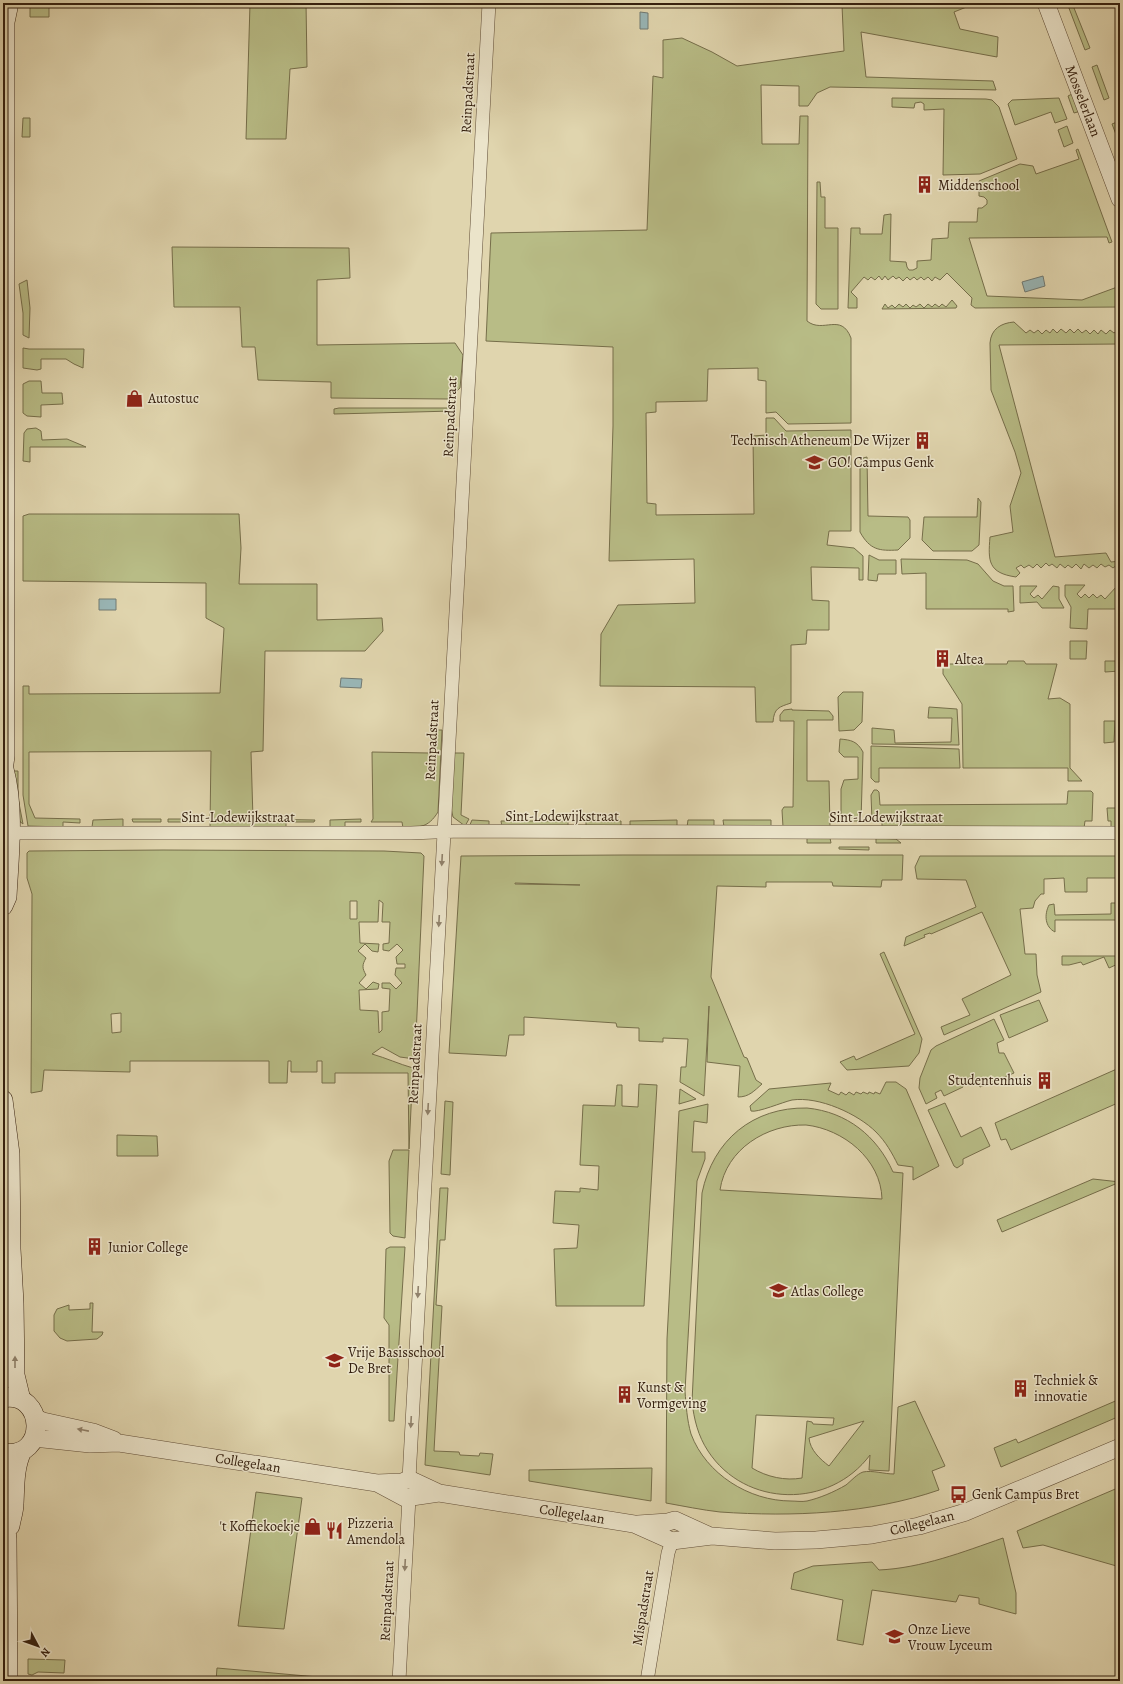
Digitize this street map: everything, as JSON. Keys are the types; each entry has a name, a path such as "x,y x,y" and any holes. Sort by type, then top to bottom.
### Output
{"main road":[{"path":"3,906 7,897 6,833 8,786 3,770 6,7"},
{"path":"3,1100 10,1154 7,1189 7,1218 11,1249 14,1303 15,1374 12,1399 30,1407 36,1418 37,1428 20,1447 14,1505 8,1539"},
{"path":"3,1508 8,1539 8,1681"}],"street":[{"name":"Reinpadstraat","path":"399,1681 489,3"},
{"name":"Mosselerlaan","path":"1046,3 1120,199"},
{"name":"Sint-Lodewijkstraat","path":"6,833 1120,833"},
{"name":"Collegelaan","path":"36,1418 43,1421 93,1432 120,1443"},
{"name":"Collegelaan","path":"20,1447 120,1443 377,1483 409,1492 439,1493 634,1524 673,1532 776,1541 816,1540 872,1535 919,1526 978,1507 1120,1447"},
{"name":"Mispadstraat","path":"647,1681 668,1553 673,1532"}],"green space":[{"path":"30,3 49,3 49,17 30,17"},
{"path":"306,3 307,67 290,69 286,139 246,139 250,4"},
{"path":"1024,3 974,4 954,12 960,29 998,37 997,57 861,32 866,77 993,81 996,90 830,87 817,93 808,106 799,106 799,86 761,85 762,144 799,144 800,116 808,116 807,321 819,325 842,326 847,330 851,338 851,423 788,424 776,412 766,413 766,381 758,380 758,368 708,369 707,401 656,402 656,412 646,413 647,503 656,504 656,515 754,514 753,436 766,435 766,418 774,418 786,431 851,430 851,531 829,531 827,545 854,548 863,556 863,580 859,580 859,568 811,567 812,600 829,601 829,630 807,630 806,644 791,645 791,703 776,711 773,722 756,722 755,687 600,686 601,634 618,605 695,603 694,559 609,561 613,426 613,347 486,341 491,233 647,230 653,76 663,78 663,40 682,38 737,66 844,51 842,5"},
{"path":"1067,3 1072,3 1090,48 1085,50"},
{"path":"1097,65 1109,98 1104,100 1092,67"},
{"path":"1074,93 1081,111 1074,113 1068,96"},
{"path":"892,98 992,100 999,107 1017,159 980,174 943,175 944,109 924,110 924,104 921,102 915,103 914,108 892,107"},
{"path":"1059,98 1067,119 1055,123 1051,112 1015,125 1008,104 1012,100"},
{"path":"23,118 30,118 30,137 22,137"},
{"path":"1117,122 1120,129 1120,145 1112,124"},
{"path":"1067,126 1073,143 1064,147 1058,130"},
{"path":"1078,149 1112,242 1109,243 1107,237 969,238 987,296 1082,300 1120,286 1120,307 975,308 971,305 972,298 947,273 940,280 935,277 932,281 928,277 924,280 921,277 917,280 914,277 910,280 907,277 903,281 899,277 896,279 893,276 888,280 885,276 882,280 879,276 875,280 871,277 868,280 864,277 851,292 857,298 857,308 848,308 851,228 860,228 860,234 882,234 884,215 891,214 890,261 906,262 909,270 913,270 917,268 917,261 931,260 932,239 948,238 949,222 977,222 978,208 982,208 987,204 987,200 984,197 979,196 979,181 1020,164 1033,166 1036,174 1079,159 1076,150"},
{"path":"817,182 820,182 821,197 825,197 825,228 838,228 838,309 821,309 816,304"},
{"path":"172,247 349,248 350,278 317,280 317,345 455,343 463,355 460,388 448,399 331,398 331,382 258,380 255,347 242,347 240,307 174,307"},
{"path":"27,280 30,308 29,338 23,335 23,313 19,284"},
{"path":"952,300 957,306 956,308 882,309 885,304 888,308 892,305 895,308 899,304 903,307 906,304 910,308 913,305 916,307 920,304 924,308 928,304 932,307 935,304 939,307 942,304 946,307"},
{"path":"1014,322 1026,333 1030,330 1034,333 1038,330 1042,334 1046,330 1050,333 1053,329 1057,333 1061,329 1066,333 1070,329 1074,333 1078,329 1082,333 1086,330 1090,334 1094,330 1098,334 1101,330 1106,334 1110,330 1114,333 1118,330 1120,332 1120,344 999,345 1055,557 1106,553 1111,562 1120,561 1120,568 1117,565 1113,568 1109,565 1105,567 1101,564 1097,568 1093,565 1089,568 1084,564 1081,569 1076,564 1072,568 1068,565 1065,568 1060,564 1057,568 1052,564 1049,566 1046,563 1041,568 1037,564 1033,568 1029,565 1024,568 1021,565 1016,568 1020,573 1016,577 1000,572 995,569 992,564 989,553 990,537 1013,532 1010,506 1021,473 1015,452 991,390 990,343 992,334 995,330 1001,325"},
{"path":"23,348 84,349 83,368 66,359 41,359 41,369 37,370 23,368"},
{"path":"29,381 41,381 42,393 62,393 63,404 41,405 41,417 27,416 23,413 23,384"},
{"path":"449,408 454,411 334,414 334,409"},
{"path":"36,428 41,431 42,440 67,439 86,447 30,447 30,462 23,461 24,433 27,429"},
{"path":"867,457 868,516 908,517 910,520 910,538 898,550 885,550 871,546 867,543 860,532 860,464 863,458"},
{"path":"978,498 981,502 979,545 972,551 933,551 922,540 924,517 977,517"},
{"path":"29,514 239,514 241,548 239,584 317,584 317,620 382,618 383,631 365,651 265,651 263,751 251,752 253,819 315,820 314,822 286,822 286,828 210,827 211,751 29,752 29,804 35,818 80,819 80,823 63,822 63,827 28,826 23,795 23,686 29,686 29,694 220,693 224,628 206,618 206,583 23,581 23,516"},
{"path":"869,555 879,560 896,560 896,574 878,574 877,581 868,580"},
{"path":"901,559 967,560 978,564 993,581 1004,586 1013,586 1014,611 1008,612 1008,609 926,609 926,573 902,574"},
{"path":"1065,585 1085,585 1077,594 1081,598 1085,594 1089,598 1093,594 1097,598 1101,595 1105,599 1117,586 1120,593 1120,609 1088,609 1087,629 1070,628 1071,607 1065,596"},
{"path":"1020,586 1037,586 1030,594 1034,598 1038,595 1042,599 1053,586 1059,587 1059,599 1064,608 1042,608 1037,602 1020,603"},
{"path":"1070,641 1087,641 1086,659 1070,659"},
{"path":"1008,661 1024,661 1026,664 1057,664 1048,699 1060,698 1070,704 1070,768 1082,781 1068,781 1068,768 963,768 962,704 943,674 943,664 1007,664"},
{"path":"1105,661 1120,661 1120,671 1105,672"},
{"path":"843,692 863,692 862,722 854,730 839,731 838,697"},
{"path":"929,707 957,709 959,745 872,744 872,728 894,730 895,743 951,742 952,718 928,718"},
{"path":"784,710 829,711 833,716 833,720 807,720 807,781 829,781 830,827 783,827 782,810 784,807 793,807 794,721 780,721 780,715"},
{"path":"1104,721 1115,721 1114,742 1104,743"},
{"path":"431,730 442,730 438,812 431,821 419,827 403,828 402,822 371,822 373,819 372,752 429,753 431,751"},
{"path":"840,739 853,742 858,745 863,752 861,821 841,821 841,789 844,780 858,779 858,757 844,757 839,752"},
{"path":"871,746 959,749 960,768 879,768 879,782 875,782 871,778"},
{"path":"454,753 464,753 461,815 469,819 465,826 453,817 451,808"},
{"path":"12,771 18,771 18,798 23,824 18,820"},
{"path":"874,790 879,792 880,805 1067,804 1068,791 1091,791 1093,793 1092,821 1085,821 1084,828 882,827 882,821 872,821 871,795"},
{"path":"1107,808 1120,808 1120,827 1111,827 1111,821 1108,821"},
{"path":"123,819 123,827 92,827 93,820"},
{"path":"132,819 161,819 161,822 133,822"},
{"path":"168,819 198,819 198,822 168,822"},
{"path":"361,819 361,822 345,822 345,828 330,827 330,820"},
{"path":"472,820 489,821 489,827 469,827"},
{"path":"677,820 677,827 630,827 630,821"},
{"path":"688,820 714,820 714,827 687,827"},
{"path":"723,820 771,820 771,827 724,827"},
{"path":"501,821 568,821 568,827 502,827"},
{"path":"586,821 621,821 621,827 586,827"},
{"path":"807,838 830,838 831,843 807,843"},
{"path":"876,838 896,839 901,843 876,843"},
{"path":"839,847 869,847 869,850 839,849"},
{"path":"29,851 384,851 421,853 424,856 415,1059 400,1057 382,1047 372,1054 413,1068 409,1149 408,1073 335,1073 335,1083 322,1083 322,1061 317,1061 317,1072 291,1072 291,1061 288,1061 287,1083 269,1083 269,1061 130,1061 130,1072 44,1070 42,1091 31,1093 32,894 27,878 27,853","holes":["379,900 383,903 382,922 390,922 389,943 383,944 383,950 389,951 397,944 403,950 396,957 397,964 405,964 405,968 396,968 395,975 402,983 396,989 390,983 382,983 382,988 390,989 389,1011 382,1012 382,1030 379,1033 378,1011 360,1010 359,990 378,989 379,984 373,982 366,989 359,983 366,975 363,966 366,958 358,951 365,944 372,951 378,952 379,944 360,943 359,922 378,922","350,901 357,901 357,919 350,919","121,1013 121,1032 112,1033 111,1014"]},
{"path":"903,855 902,880 882,880 881,887 833,886 832,882 766,882 766,887 717,886 711,977 744,1057 747,1058 756,1080 762,1084 748,1095 742,1097 738,1097 740,1066 707,1062 709,1006 704,1096 680,1082 681,1067 686,1067 688,1039 663,1038 663,1042 639,1041 639,1028 617,1027 616,1023 524,1017 524,1035 509,1035 506,1056 449,1053 461,856","holes":["515,883 580,885 515,884"]},
{"path":"920,856 1120,856 1120,878 1087,878 1087,892 1065,892 1064,878 1044,879 1044,894 1041,894 1035,901 1033,908 1020,909 1025,954 1036,954 1037,975 1041,992 944,1035 941,1027 970,1015 962,999 1011,975 982,912 931,934 924,935 925,937 904,946 906,937 976,907 966,880 917,879 915,867"},
{"path":"1111,903 1118,903 1118,915 1120,915 1120,920 1055,920 1055,932 1047,924 1046,913 1049,905 1054,904 1055,915 1111,914"},
{"path":"884,952 922,1039 919,1053 909,1066 847,1070 840,1062 854,1056 856,1060 915,1034 880,954"},
{"path":"1062,956 1120,956 1120,963 1109,968 1104,957 1083,965 1081,962 1062,965"},
{"path":"1039,1000 1048,1021 1009,1038 1000,1015"},
{"path":"994,1019 1004,1040 997,1043 999,1053 1004,1053 1014,1073 980,1087 973,1076 961,1081 963,1087 944,1096 941,1090 935,1093 937,1098 926,1104 919,1088 920,1078 931,1050 936,1046"},
{"path":"1119,1068 1120,1102 1011,1150 1006,1139 1001,1140 995,1123"},
{"path":"886,1082 896,1082 906,1089 939,1166 913,1180 913,1167 898,1165 883,1140 876,1132 849,1113 826,1104 803,1099 792,1100 754,1111 751,1111 750,1106 769,1089 831,1083 828,1090 839,1095 841,1092 846,1095 849,1092 854,1095 856,1092 868,1094 869,1092 874,1094 875,1092 880,1094"},
{"path":"639,1084 657,1085 644,1306 556,1306 554,1249 577,1248 579,1225 553,1223 555,1191 580,1192 580,1188 598,1190 599,1166 580,1165 583,1105 615,1106 617,1085 622,1085 622,1106 638,1107"},
{"path":"680,1089 696,1099 679,1104"},
{"path":"445,1101 453,1102 450,1175 441,1174"},
{"path":"945,1103 961,1137 981,1127 990,1146 963,1159 963,1164 957,1168 954,1166 928,1110"},
{"path":"708,1104 707,1123 694,1121 692,1152 705,1152 705,1159 697,1181 685,1391 691,1434 698,1448 718,1473 745,1490 775,1500 807,1501 837,1490 863,1472 870,1471 894,1474 898,1407 915,1401 945,1466 932,1471 939,1490 912,1498 858,1509 803,1514 720,1512 666,1503 667,1339 679,1111"},
{"path":"807,1108 822,1110 848,1121 859,1128 878,1147 893,1172 903,1173 889,1471 869,1470 870,1455 853,1473 833,1485 811,1492 788,1495 765,1492 743,1483 724,1470 708,1451 699,1433 695,1421 692,1402 702,1193 707,1174 715,1157 738,1130 753,1120 769,1113 787,1109","holes":["806,1125 833,1133 858,1148 875,1171 880,1184 882,1199 720,1190 724,1175 730,1162 751,1142 763,1134 777,1129","756,1415 834,1418 833,1425 813,1424 812,1422 807,1421 802,1478 776,1478 752,1468","864,1421 829,1466 813,1450 809,1438"]},
{"path":"117,1135 157,1136 158,1156 117,1156"},
{"path":"393,1150 409,1150 405,1238 393,1236 390,1233 389,1161"},
{"path":"1093,1179 1120,1182 1002,1232 997,1220"},
{"path":"440,1188 448,1188 445,1240 440,1240 436,1305 442,1306 434,1451 459,1452 460,1455 479,1456 480,1453 493,1454 490,1475 425,1465"},
{"path":"390,1247 405,1247 394,1421 389,1421 389,1325 384,1318 386,1249"},
{"path":"90,1303 93,1303 92,1332 103,1332 102,1335 97,1339 67,1341 60,1338 54,1331 54,1315 57,1309 69,1305 69,1310 90,1309"},
{"path":"1120,1399 1120,1416 1001,1467 994,1448 1016,1439 1018,1443"},
{"path":"652,1468 651,1501 529,1481 529,1470"},
{"path":"1120,1487 1120,1567 1043,1545 1023,1548 1017,1531"},
{"path":"256,1492 302,1498 284,1629 238,1626"},
{"path":"1003,1538 1016,1593 1016,1614 979,1604 979,1598 959,1595 956,1602 872,1590 863,1645 837,1640 843,1600 791,1589 794,1573 813,1566 872,1562 879,1570 895,1569 927,1563"},
{"path":"28,1659 65,1660 64,1673 38,1672 32,1675 28,1674"},
{"path":"217,1668 340,1679 340,1681 216,1681"}],"water":[{"path":"640,12 648,13 648,29 640,29"},
{"path":"1043,276 1045,286 1025,292 1022,282"},
{"path":"99,599 116,599 116,610 99,610"},
{"path":"341,678 362,679 361,688 340,687"}],"place":[{"name":"Middenschool","path":"925,185"},
{"name":"Autostuc","path":"135,398"},
{"name":"Technisch Atheneum De Wijzer","path":"923,440"},
{"name":"GO! Campus Genk","path":"815,462"},
{"name":"Altea","path":"942,659"},
{"name":"Studentenhuis","path":"1045,1080"},
{"name":"Junior College","path":"95,1247"},
{"name":"Atlas College","path":"778,1291"},
{"name":"Vrije Basisschool De Bret","path":"335,1360"},
{"name":"Techniek & innovatie","path":"1021,1388"},
{"name":"Kunst & Vormgeving","path":"624,1395"},
{"name":"Genk Campus Bret","path":"959,1494"},
{"name":"'t Koffiekoekje","path":"313,1526"},
{"name":"Pizzeria Amendola","path":"334,1531"},
{"name":"Onze Lieve Vrouw Lyceum","path":"895,1637"}]}
